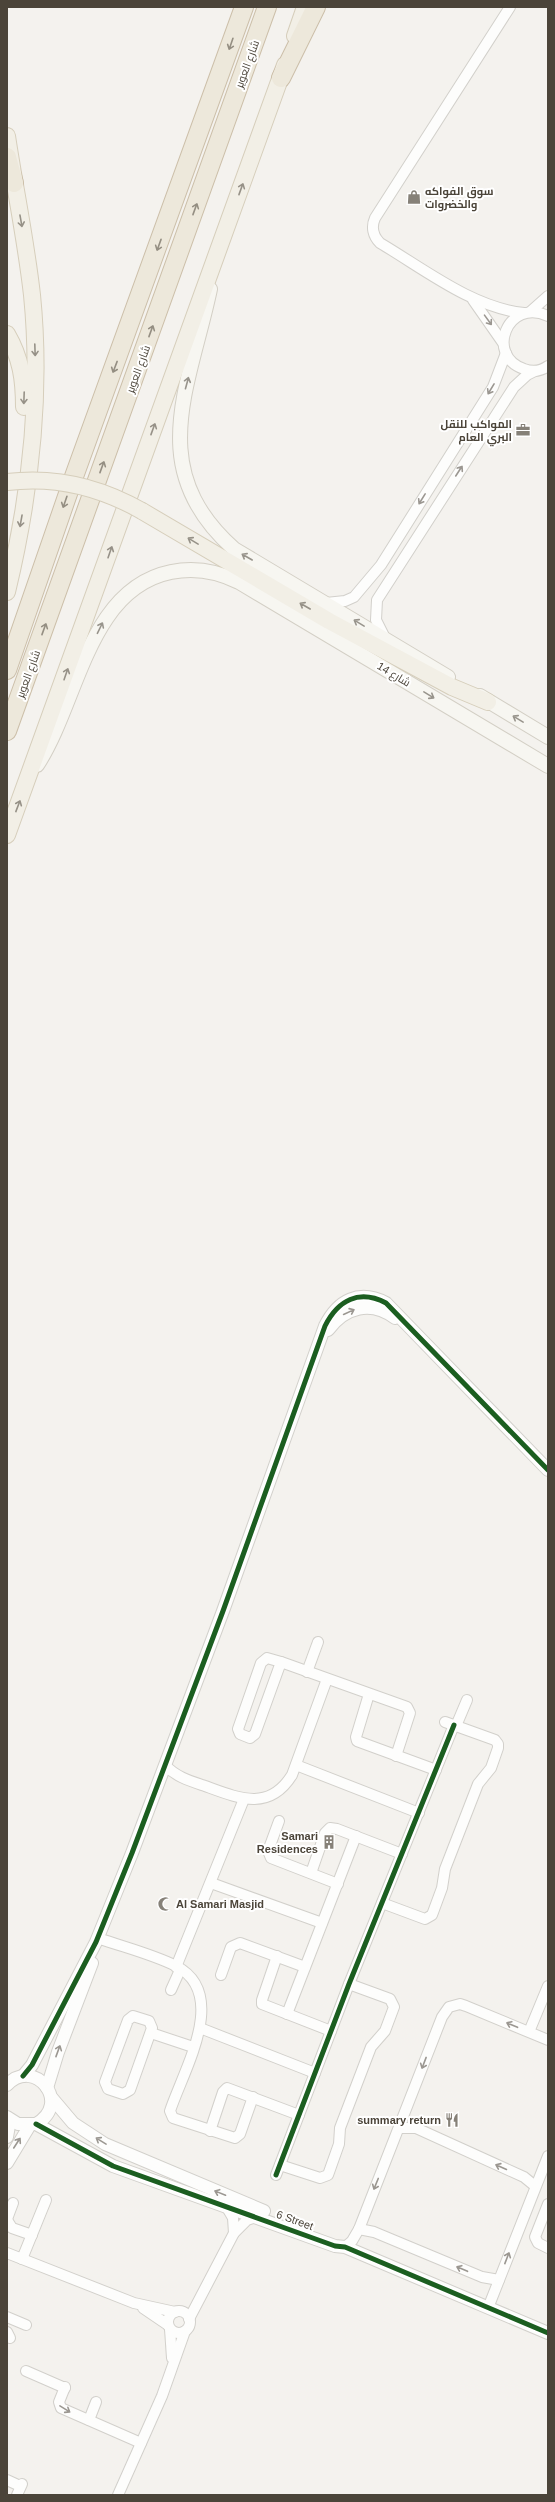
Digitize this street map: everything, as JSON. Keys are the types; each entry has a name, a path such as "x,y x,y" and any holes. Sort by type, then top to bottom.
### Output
{"highway":[{"name":"شارع العوير","path":"7,670 72,482 244,7"},
{"name":"شارع العوير","path":"7,731 267,7"},
{"path":"281,78 316,7"},
{"path":"7,158 14,183"}],"main road":[{"path":"7,834 29,777 281,78 305,7"},
{"path":"7,136 28,269 34,322 35,407 30,469 7,592"},
{"path":"218,250 181,409 179,440 182,470 187,486 202,514 222,538 234,549 385,638 488,702 548,737"},
{"path":"7,334 17,352 23,373 24,411 30,469"},
{"path":"7,482 44,481 74,484 102,492 142,511 329,620 452,687 488,702"},
{"name":"شارع 14","path":"29,777 55,732 102,623 122,597 149,579 179,570 210,571 239,582 548,766"}],"street":[{"path":"510,7 375,218 372,227 374,236 380,243 472,299 496,309 548,316"},
{"path":"503,343 509,324 548,296"},
{"path":"472,299 503,343 506,353 518,366 535,371"},
{"path":"326,603 345,601 358,593 381,565 493,387 506,353"},
{"path":"385,638 375,615 377,600 514,387 526,374 547,367"},
{"path":"384,589 377,587 376,580 396,548 399,536"},
{"path":"8,2083 23,2076 32,2065 97,1940 165,1765 331,1314 342,1303 356,1297 371,1297 386,1303 411,1331 548,1470"},
{"path":"307,1672 318,1642"},
{"path":"281,1662 254,1736 250,1738 240,1734 238,1729 263,1661 270,1658 405,1706 410,1711 396,1756"},
{"path":"160,1778 179,1777 244,1799 263,1798 280,1790 287,1783 296,1765 327,1679"},
{"path":"370,1694 356,1739 361,1743 436,1770"},
{"path":"276,2175 349,1984 436,1770 452,1725 467,1700"},
{"path":"382,1903 425,1919 432,1915 442,1888 444,1869 476,1788 489,1772 498,1748 495,1740 452,1725"},
{"path":"165,1765 179,1777"},
{"path":"296,1765 419,1812"},
{"path":"171,1990 178,1968 244,1799"},
{"path":"279,1821 268,1852 269,1856 338,1884"},
{"path":"310,1873 327,1830 334,1828 402,1854"},
{"path":"287,2014 356,1836"},
{"path":"211,1883 322,1923"},
{"path":"97,1940 178,1968 191,1980 200,1998 202,2013 200,2028 170,2114 175,2119 210,2131 231,2138 238,2137 253,2097"},
{"path":"7,2162 33,2125 48,2113 49,2092 58,2052 94,1956 97,1940"},
{"path":"220,1974 231,1947 235,1944 244,1944 305,1967"},
{"path":"277,1956 262,2002 266,2006 331,2031"},
{"path":"280,2165 320,2178 328,2175 339,2144 340,2128 371,2048 387,2027 394,2007 390,2000 349,1984"},
{"path":"530,2027 548,1986"},
{"path":"345,2247 352,2241 359,2229 442,2016 449,2007 460,2004 466,2006 548,2040"},
{"path":"137,2016 150,2021 152,2028 151,2033 130,2090 123,2094 108,2089 105,2082 128,2020 137,2016"},
{"path":"200,2028 315,2073"},
{"path":"151,2033 193,2047"},
{"name":"6 Street","path":"23,2076 37,2078 73,2122 106,2144 150,2165 333,2239 345,2247 548,2333"},
{"path":"210,2131 225,2089 229,2088 298,2115"},
{"path":"7,2137 9,2118"},
{"name":"6 Street","path":"9,2118 18,2124 33,2125 102,2161 335,2246 345,2247"},
{"path":"399,2128 416,2128 524,2177 535,2186"},
{"path":"488,2308 548,2156"},
{"path":"22,2259 46,2200"},
{"path":"13,2203 7,2220 12,2228 32,2235"},
{"path":"548,2204 535,2238 538,2243 548,2248"},
{"path":"226,2206 233,2218 234,2233"},
{"path":"118,2495 172,2368 185,2331 188,2327 189,2319 234,2233 247,2220 256,2217"},
{"path":"359,2229 374,2232 482,2277 499,2280"},
{"path":"7,2253 134,2302 185,2313 189,2319"},
{"path":"172,2368 169,2317 203,2291"},
{"path":"134,2302 177,2333 185,2331"},
{"path":"7,2317 26,2325"},
{"path":"26,2371 65,2387 59,2402 61,2408 141,2443"},
{"path":"89,2420 96,2402"},
{"path":"7,2480 20,2488"}],"cycle path":[{"path":"23,2076 32,2065 96,1942 132,1853 223,1611 325,1326 336,1309 358,1297 367,1297 386,1303 548,1470"},
{"path":"276,2175 349,1984 454,1725"},
{"path":"36,2124 113,2166 335,2246 345,2247 548,2333"}],"place":[{"name":"سوق الفواكه والخضروات","path":"414,197"},
{"name":"المواكب للنقل البري العام","path":"523,430"},
{"name":"Samari Residences","path":"329,1842"},
{"name":"Al Samari Masjid","path":"165,1904"},
{"name":"summary return","path":"452,2120"}]}
